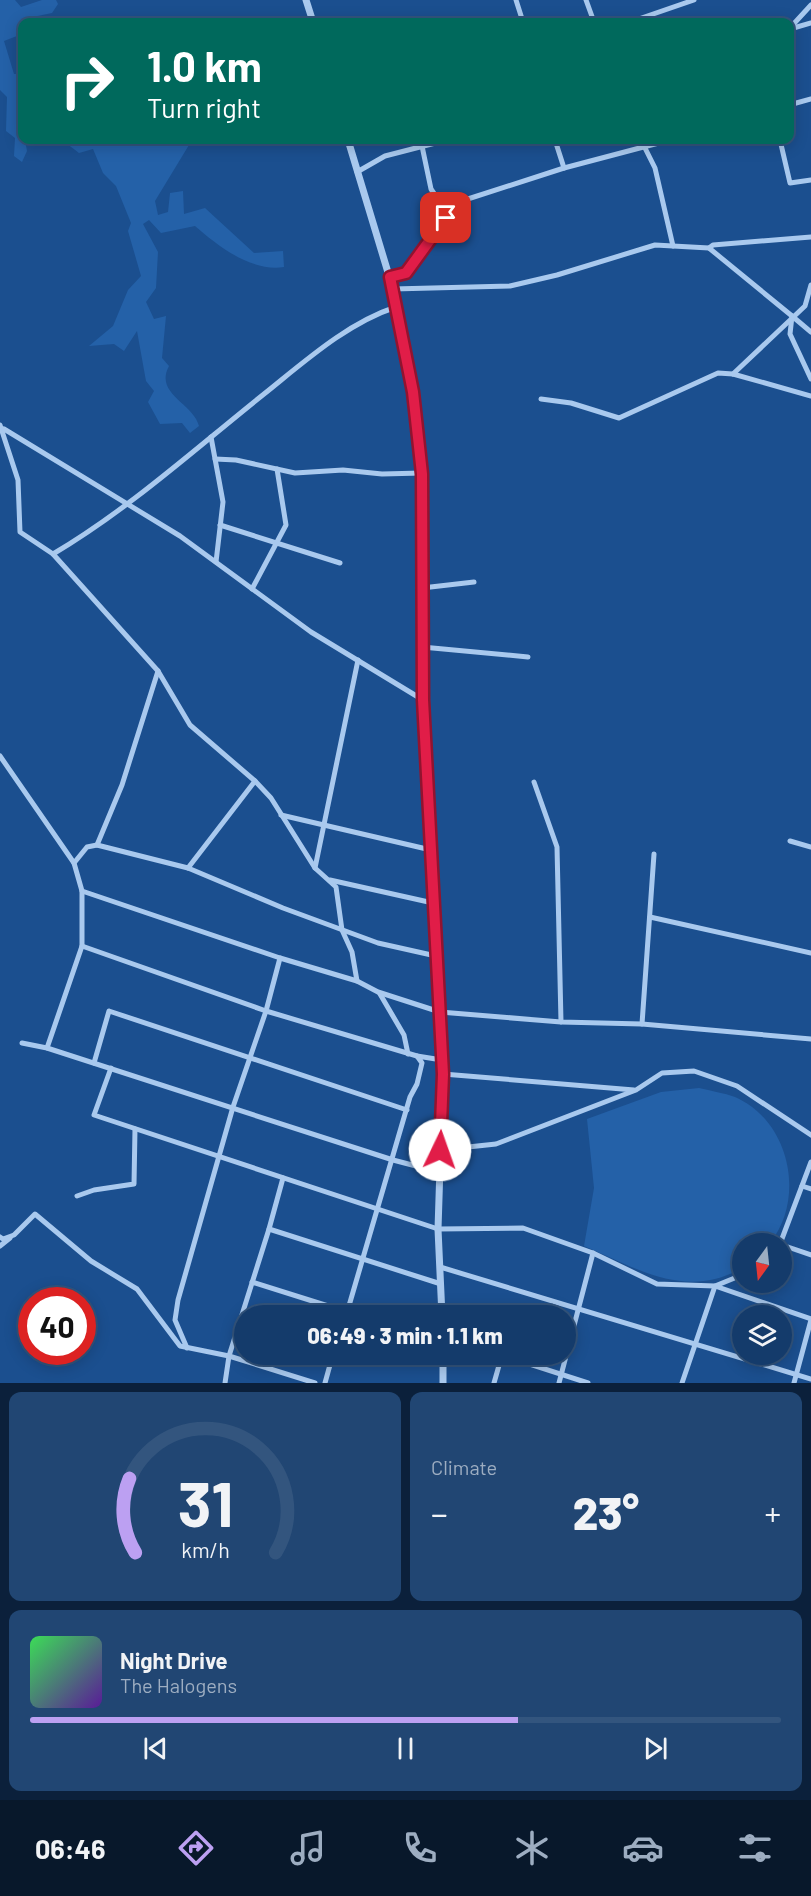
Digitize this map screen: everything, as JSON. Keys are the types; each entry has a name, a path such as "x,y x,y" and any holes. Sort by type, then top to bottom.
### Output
{"street":[{"path":"306,0 312,18"},
{"path":"516,0 522,18"},
{"path":"586,0 593,18"},
{"path":"642,18 694,0"},
{"path":"794,24 811,5"},
{"path":"794,28 811,23"},
{"path":"794,104 811,99"},
{"path":"349,144 393,289 413,392 422,474 423,700 443,1074 438,1229 442,1305"},
{"path":"357,172 385,156 430,144"},
{"path":"556,144 564,168"},
{"path":"643,144 655,168 673,246"},
{"path":"443,207 564,168 656,144"},
{"path":"781,144 790,183 811,180"},
{"path":"390,277 406,273 446,218 443,207 431,189 422,146"},
{"path":"709,248 713,244 811,237"},
{"path":"393,289 510,286 557,275 655,245 709,248 811,332"},
{"path":"733,374 805,306 811,285"},
{"path":"53,554 99,527 315,352 377,313 396,307"},
{"path":"792,316 790,334 811,379"},
{"path":"541,399 571,403 619,418 718,373 733,374 811,396"},
{"path":"2,427 180,536 311,632 423,700"},
{"path":"2,427 18,480 20,532 53,554 158,671 190,725 255,781 281,815 315,868 336,887 342,930 352,952 357,981"},
{"path":"211,437 223,502 216,562"},
{"path":"215,459 236,460 295,473 343,470 382,474 422,474"},
{"path":"252,589 286,525 277,469"},
{"path":"220,525 340,563"},
{"path":"422,588 474,582"},
{"path":"423,647 528,657"},
{"path":"315,868 358,660"},
{"path":"97,845 122,785 158,671"},
{"path":"0,756 74,863 82,891 82,946 47,1048"},
{"path":"188,868 255,781"},
{"path":"534,782 557,847 561,1022"},
{"path":"281,815 431,850"},
{"path":"790,841 811,847"},
{"path":"74,863 87,847 97,845 188,868 378,943 436,956"},
{"path":"642,1024 654,854"},
{"path":"328,880 434,903"},
{"path":"82,891 280,958 357,981 378,992 441,1012 561,1022 642,1024 811,1039"},
{"path":"650,917 811,952"},
{"path":"82,946 266,1011 408,1054 442,1060"},
{"path":"187,1348 175,1320 178,1300 233,1107 266,1011 280,958"},
{"path":"378,992 384,997 405,1035 408,1054"},
{"path":"93,1063 109,1011 406,1110"},
{"path":"22,1043 47,1048 393,1160 439,1172"},
{"path":"349,1305 422,1063 417,1056"},
{"path":"111,1068 94,1115 438,1229 523,1228 593,1253 657,1284 715,1286 811,1319 794,1383"},
{"path":"440,1150 496,1144 636,1090 662,1073 694,1071 737,1086 811,1135"},
{"path":"443,1074 636,1090"},
{"path":"77,1196 94,1190 134,1184 135,1129"},
{"path":"785,1233 811,1162"},
{"path":"225,1383 229,1356 283,1178"},
{"path":"801,1186 811,1189"},
{"path":"0,1246 35,1214 91,1261 137,1289 180,1346 229,1356 315,1383"},
{"path":"269,1229 441,1284"},
{"path":"0,1237 3,1239 14,1235"},
{"path":"792,1248 811,1254"},
{"path":"559,1383 593,1253"},
{"path":"440,1267 811,1379"},
{"path":"682,1383 715,1286 732,1279"},
{"path":"252,1282 320,1305"},
{"path":"325,1383 330,1365"},
{"path":"443,1365 443,1383"},
{"path":"495,1383 498,1365"},
{"path":"532,1365 588,1383"}],"shaded area":[{"path":"0,0 15,0 21,7 42,0 56,0 58,4 52,13 18,18 18,36 4,41 14,74 18,74 18,144 26,144 27,151 22,162 14,156 15,138 6,131 7,97 0,90"},
{"path":"67,144 138,144 138,146 141,144 190,144 155,201 158,215 168,212 170,193 183,191 184,214 205,208 254,253 283,251 284,267 259,266 236,256 195,226 161,233 149,220 143,224 158,252 156,288 146,302 154,319 166,316 162,358 169,366 166,376 167,384 170,391 190,411 199,426 190,433 182,423 160,424 148,402 154,391 146,381 137,331 124,351 114,344 89,346 113,326 128,290 141,276 128,231 131,223 116,186 103,173 93,149 79,153"},
{"path":"699,1088 735,1097 754,1108 769,1124 780,1142 787,1162 789,1183 787,1205 781,1225 776,1233 732,1233 732,1272 721,1277 701,1281 662,1278 584,1246 594,1188 587,1119 661,1092"}],"route":[{"path":"440,1150 443,1074 423,700 422,474 413,392 390,277 406,273 446,218"}]}
